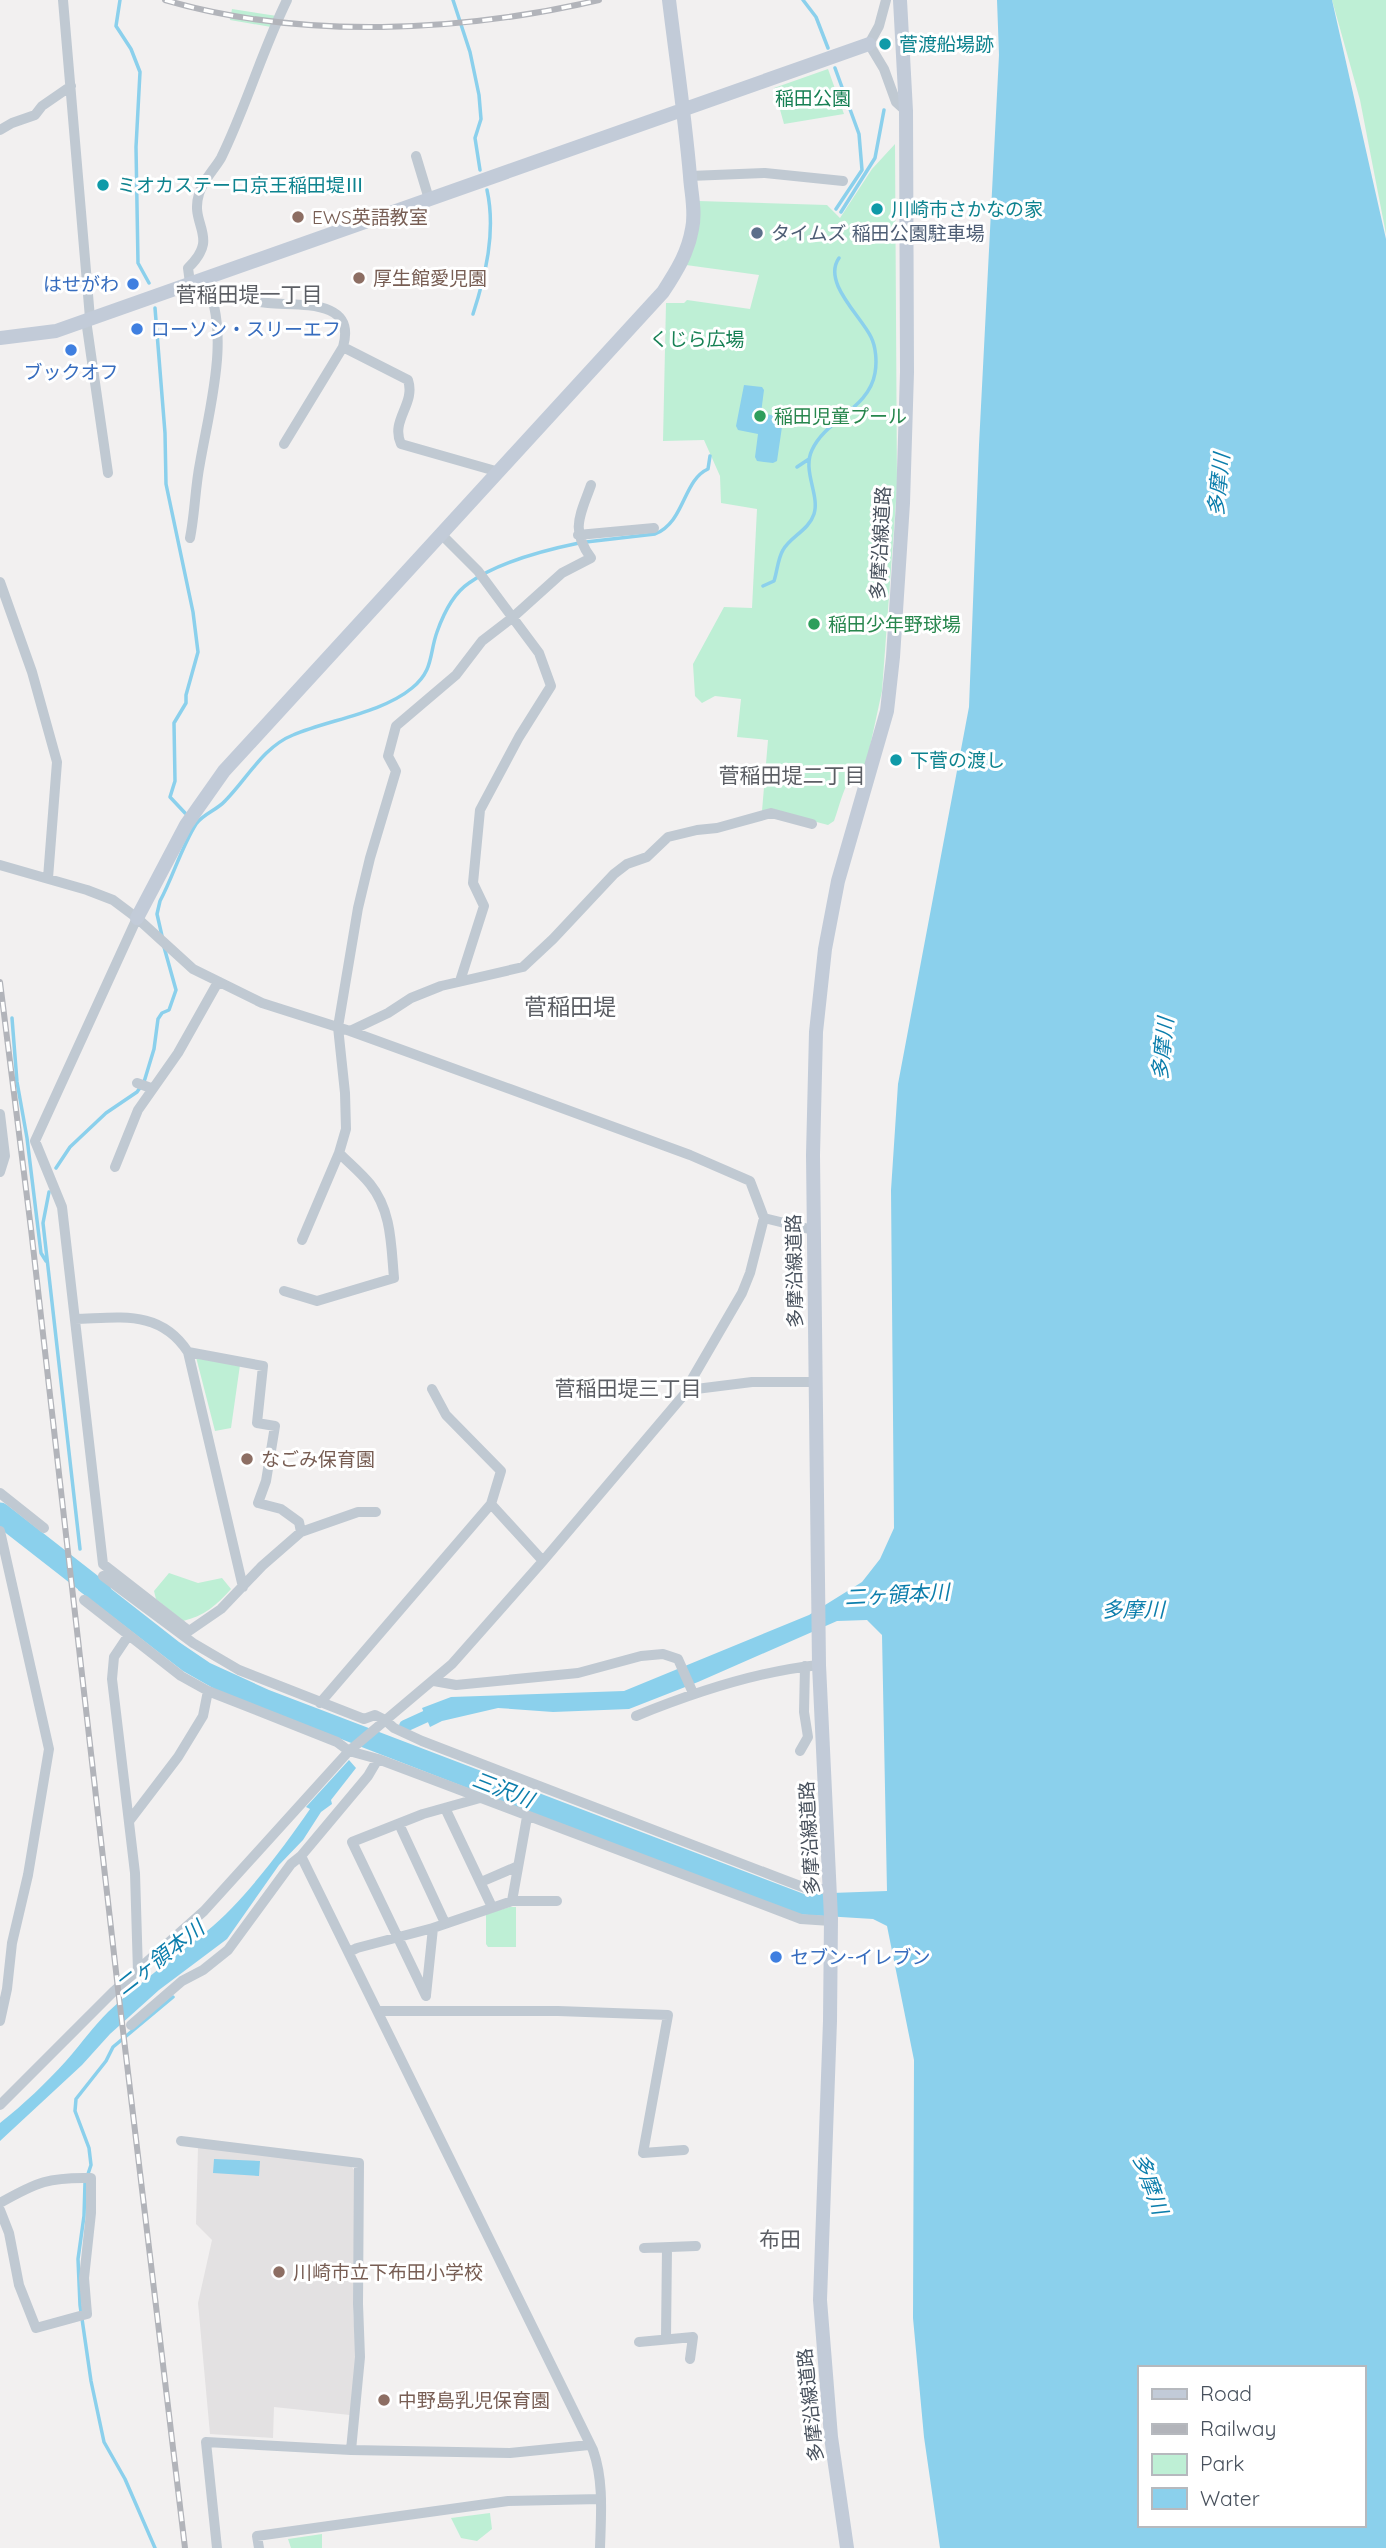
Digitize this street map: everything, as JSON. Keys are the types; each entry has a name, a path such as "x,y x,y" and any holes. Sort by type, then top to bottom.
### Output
{"street":[{"path":"63,0 88,319 108,474"},
{"path":"284,444 343,347 346,331 343,322 324,307 267,303 213,294 188,268 204,247 198,196 202,184 220,159 287,0"},
{"path":"376,1512 358,1512 301,1532 262,1566 221,1609 189,1631 103,1564 62,1207 35,1141 137,918 186,825 224,771 663,292 680,266 693,226 690,176 669,0"},
{"path":"0,338 39,334 88,319 869,44 879,26 886,0"},
{"name":"多摩沿線道路","path":"846,2548 830,2425 820,2300 830,2021 831,1891 814,1661 819,1576 813,1230 816,1032 825,949 838,881 884,721 893,657 903,503 907,372 906,111 900,0"},
{"path":"869,44 884,69 896,102 906,111"},
{"path":"0,130 35,115 42,106 71,86"},
{"path":"416,156 429,200"},
{"path":"690,176 765,173 843,181"},
{"path":"190,538 219,349 218,317 213,294"},
{"path":"343,347 408,380 411,397 401,414 397,430 401,444 499,472"},
{"path":"302,1240 339,1153 346,1129 338,1027 358,908 396,771 388,756 396,726 456,675 482,641 562,573 591,558 580,540 576,525 591,485"},
{"path":"580,540 654,528"},
{"path":"442,534 481,576 539,653 551,686 519,737 480,810 473,883 484,906 460,981"},
{"path":"0,582 32,672 57,762 48,878"},
{"path":"350,1031 388,1013 411,998 460,981 523,967 614,874 627,864 647,857 668,838 771,813 812,824"},
{"path":"0,865 48,878 113,901 137,918 193,969 262,1003 350,1031 690,1155 750,1181 764,1218 742,1293 688,1390 544,1561 434,1681 351,1750 204,1911 113,1992 22,2086 0,2105"},
{"path":"115,1167 138,1110 144,1086 178,1053 218,982"},
{"path":"0,1114 5,1156 0,1172"},
{"path":"284,1291 317,1301 394,1278 390,1232 380,1199 371,1185 339,1153"},
{"path":"764,1218 813,1230"},
{"path":"75,1319 135,1317 164,1325 179,1338 188,1352 243,1587"},
{"path":"188,1352 263,1366 257,1423 275,1426 266,1481 258,1503 281,1509 299,1522 301,1532"},
{"path":"688,1390 752,1381 815,1382"},
{"path":"320,1703 491,1504 501,1471 446,1415 432,1389"},
{"path":"0,1493 44,1528"},
{"path":"491,1504 544,1561"},
{"path":"0,2021 49,1749 1,1532"},
{"path":"103,1576 192,1643 239,1670 364,1719 375,1715 381,1724 422,1741 808,1889 831,1891"},
{"path":"84,1600 181,1676 208,1691 351,1750 801,1919 831,1919"},
{"path":"128,1636 114,1657 112,1679 135,1873 138,1972"},
{"path":"434,1681 456,1685 578,1673 642,1656 663,1654 678,1659 693,1693"},
{"path":"636,1716 693,1693 814,1661 804,1712 808,1737 800,1751"},
{"path":"130,1819 178,1757 203,1716 208,1691"},
{"path":"131,2025 174,1987 228,1950 291,1864 302,1856 368,1776 377,1759"},
{"path":"426,1996 352,1842 480,1798"},
{"path":"445,1808 492,1908"},
{"path":"512,1902 527,1817"},
{"path":"399,1824 445,1923"},
{"path":"302,1856 551,2361 598,2465 601,2498 600,2548"},
{"path":"481,1882 518,1866"},
{"path":"348,1952 512,1902 558,1901"},
{"path":"428,2012 426,1996 433,1928"},
{"path":"377,2011 584,2011 668,2015 643,2153 684,2150"},
{"path":"181,2141 359,2162 360,2357 351,2451"},
{"path":"0,2203 47,2179 91,2178 91,2213 84,2278 87,2314 36,2328 19,2285 13,2250 0,2210"},
{"path":"0,2245 13,2250"},
{"path":"644,2248 696,2246"},
{"path":"666,2338 667,2248"},
{"path":"639,2342 693,2337 690,2359"},
{"path":"216,2548 206,2442 351,2451 510,2453 589,2445"},
{"path":"259,2548 257,2536 508,2501 601,2498"}],"shaded area":[{"name":"川崎市立下布田小学校","path":"198,2147 350,2165 355,2171 353,2311 356,2355 350,2415 274,2407 273,2438 210,2434 198,2303 212,2240 196,2224"}],"green space":[{"path":"1332,0 1386,0 1386,234 1360,100"},
{"path":"232,9 277,16 271,27 230,20"},
{"name":"稲田公園","path":"828,69 844,114 784,124 774,88"},
{"name":"稲田公園","path":"895,144 897,488 882,691 866,765 859,768 849,781 834,821 828,825 771,810 762,811 768,740 737,737 741,699 715,696 702,703 695,696 693,664 724,607 752,608 757,509 721,503 720,476 704,440 663,441 666,303 684,303 687,300 750,309 759,275 686,265 698,201 827,205 840,218 872,169"},
{"path":"196,1357 240,1365 231,1428 215,1431"},
{"path":"169,1573 198,1583 222,1578 231,1589 210,1609 183,1621 156,1599 154,1591"},
{"path":"516,1907 516,1947 488,1947 486,1914"},
{"path":"490,2513 492,2529 477,2541 461,2538 451,2518"},
{"path":"322,2534 322,2548 291,2548 288,2539"}],"water":[{"name":"多摩川","path":"997,0 1332,0 1386,239 1386,2548 940,2548 924,2437 913,2318 914,2060 887,1926 873,1919 792,1914 220,1692 183,1671 78,1590 78,1563 210,1663 269,1690 804,1894 887,1891 882,1635 867,1620 837,1621 629,1709 553,1712 498,1708 442,1721 430,1727 422,1708 451,1697 624,1691 809,1615 862,1582 880,1559 894,1528 891,1190 898,1084 969,707 999,55"},
{"path":"744,385 762,387 764,390 761,413 781,417 783,420 777,461 773,463 757,461 755,457 758,434 738,430 736,426"},
{"path":"349,1760 356,1768 331,1800 332,1804 321,1812 303,1840 279,1865 227,1939 159,1990 0,2141 0,2123 51,2077 108,2012 235,1905 288,1840 310,1809 306,1807"},
{"path":"214,2159 260,2161 259,2176 213,2173"}],"waterway":[{"path":"120,0 116,26 131,49 140,72 136,147 138,263 149,283"},
{"path":"453,0 470,52 479,95 481,119 475,138 480,170"},
{"path":"803,0 816,17 828,48"},
{"path":"835,68 859,134 862,170 836,209"},
{"path":"841,212 875,158 884,110"},
{"path":"473,314 482,284 490,237 487,190"},
{"path":"763,586 774,581 783,550 812,520 815,507 809,466 812,450 818,439 865,396 875,373 876,355 873,341 844,298 835,277 839,258"},
{"path":"155,308 165,433 166,484 193,612 198,652 186,703 174,723 175,781 170,797 185,813"},
{"path":"586,542 655,534 665,528 678,511 693,482 708,469 710,456"},
{"path":"797,467 809,459"},
{"path":"162,936 157,914 160,901 196,824 225,801 264,755 282,740 293,735 386,704 412,688 424,675 446,612 454,598 469,583 507,563 579,543"},
{"path":"56,1168 70,1147 106,1113 137,1092 144,1082 154,1049 158,1019 162,1013 169,1010 176,990 164,947"},
{"path":"12,1018 17,1082 27,1138 41,1253 46,1261"},
{"path":"49,1192 43,1223 80,1549"},
{"name":"三沢川","path":"0,1514 100,1592"},
{"name":"二ヶ領本川","path":"405,1726 440,1710"},
{"path":"155,2548 125,2479 104,2442 91,2381 80,2305 78,2259 85,2183 91,2165 89,2148 75,2111 76,2099 106,2061 113,2047 173,1997"}],"railway":[{"path":"165,0 217,13 271,21 382,27 493,19 599,0"},
{"path":"0,982 185,2548"}],"place":[{"name":"菅渡船場跡","path":"885,44"},
{"name":"ミオカステーロ京王稲田堤Ⅲ","path":"103,185"},
{"name":"川崎市さかなの家","path":"877,209"},
{"name":"EWS英語教室","path":"298,217"},
{"name":"タイムズ 稲田公園駐車場","path":"757,233"},
{"name":"厚生館愛児園","path":"359,278"},
{"name":"はせがわ","path":"133,284"},
{"name":"ローソン・スリーエフ","path":"137,329"},
{"name":"ブックオフ","path":"71,350"},
{"name":"稲田児童プール","path":"760,416"},
{"name":"稲田少年野球場","path":"814,624"},
{"name":"下菅の渡し","path":"896,760"},
{"name":"なごみ保育園","path":"247,1459"},
{"name":"セブン-イレブン","path":"776,1957"},
{"name":"川崎市立下布田小学校","path":"279,2272"},
{"name":"中野島乳児保育園","path":"384,2400"}],"district":[{"name":"菅稲田堤一丁目","path":"249,295"},
{"name":"菅稲田堤二丁目","path":"792,776"},
{"name":"菅稲田堤","path":"570,1007"},
{"name":"菅稲田堤三丁目","path":"628,1389"},
{"name":"布田","path":"780,2240"}],"park label":[{"name":"くじら広場","path":"697,339"}]}
